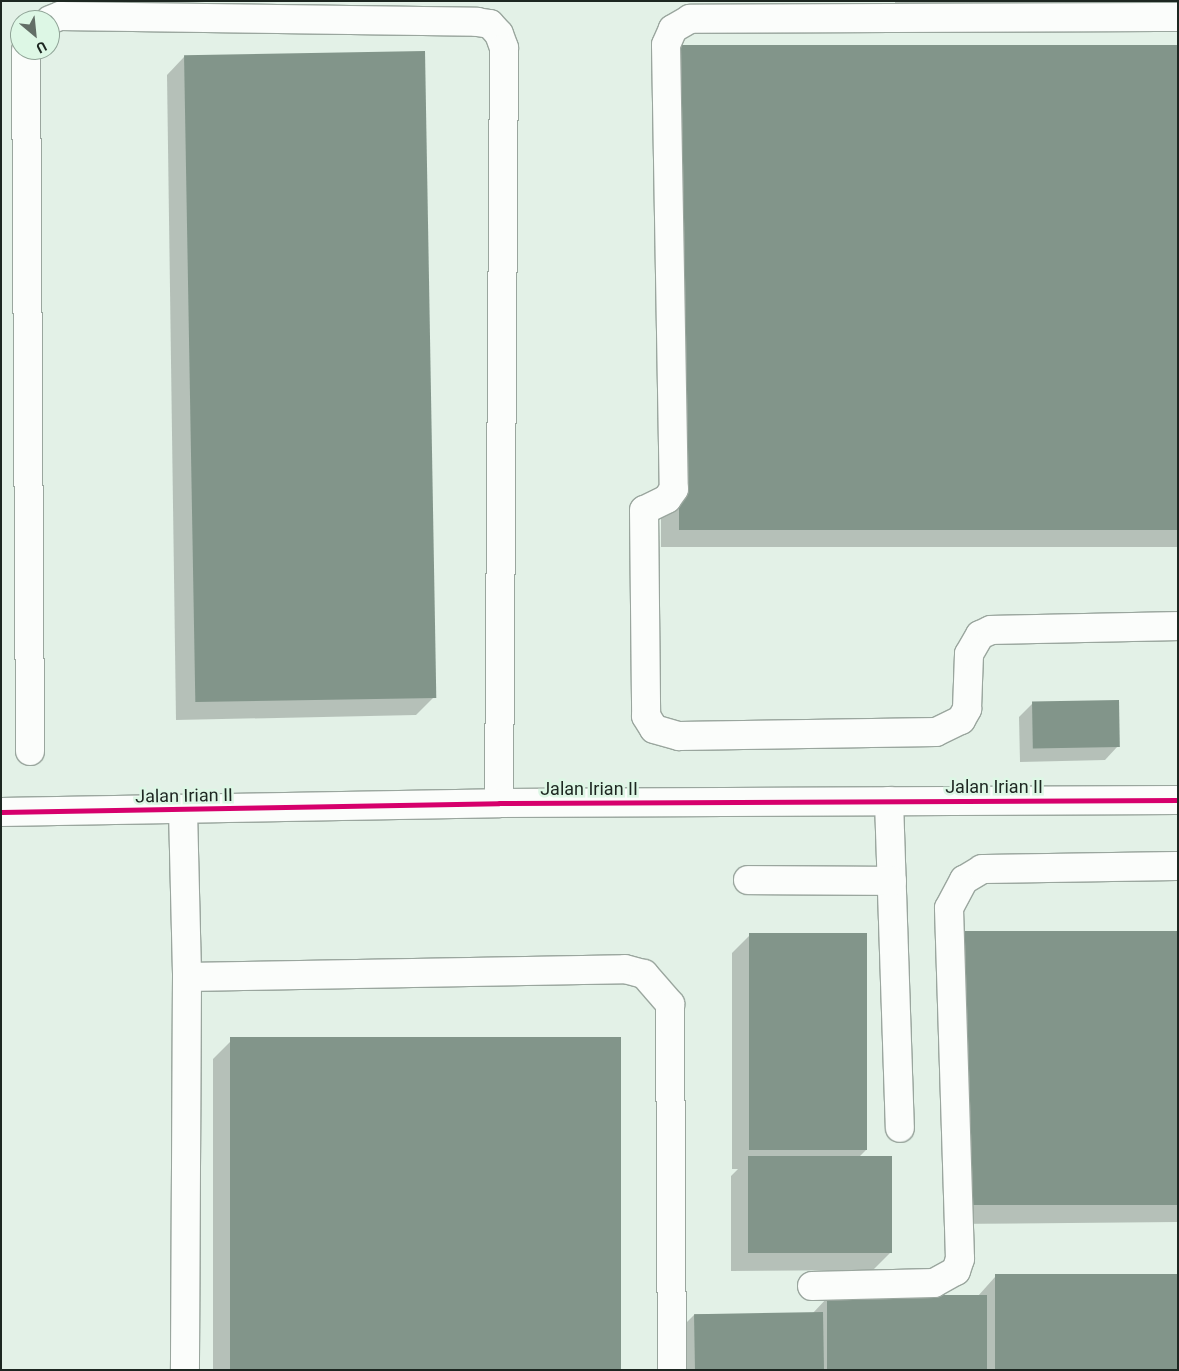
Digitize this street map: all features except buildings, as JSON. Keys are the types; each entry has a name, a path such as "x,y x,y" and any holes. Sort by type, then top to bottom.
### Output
{"street":[{"path":"60,16 477,22 490,24 500,34 504,57 499,803"},
{"path":"1178,17 690,19 673,30 666,45 674,489 667,498 644,510 646,716 654,729 679,736 936,732 961,720 968,709 969,654 980,635 991,630 1178,626"},
{"path":"26,60 30,751"},
{"name":"Jalan Irian II","path":"1,812 499,803 1178,800"},
{"path":"889,801 900,1128"},
{"path":"183,810 187,977 185,1370"},
{"path":"812,1286 934,1283 947,1279 958,1265 949,908 964,880 982,869 1178,866"},
{"path":"748,880 892,882"},
{"path":"187,977 625,969 644,974 670,1004 672,1370"}],"cycle path":[{"path":"1,812 499,803 1178,800"}]}
